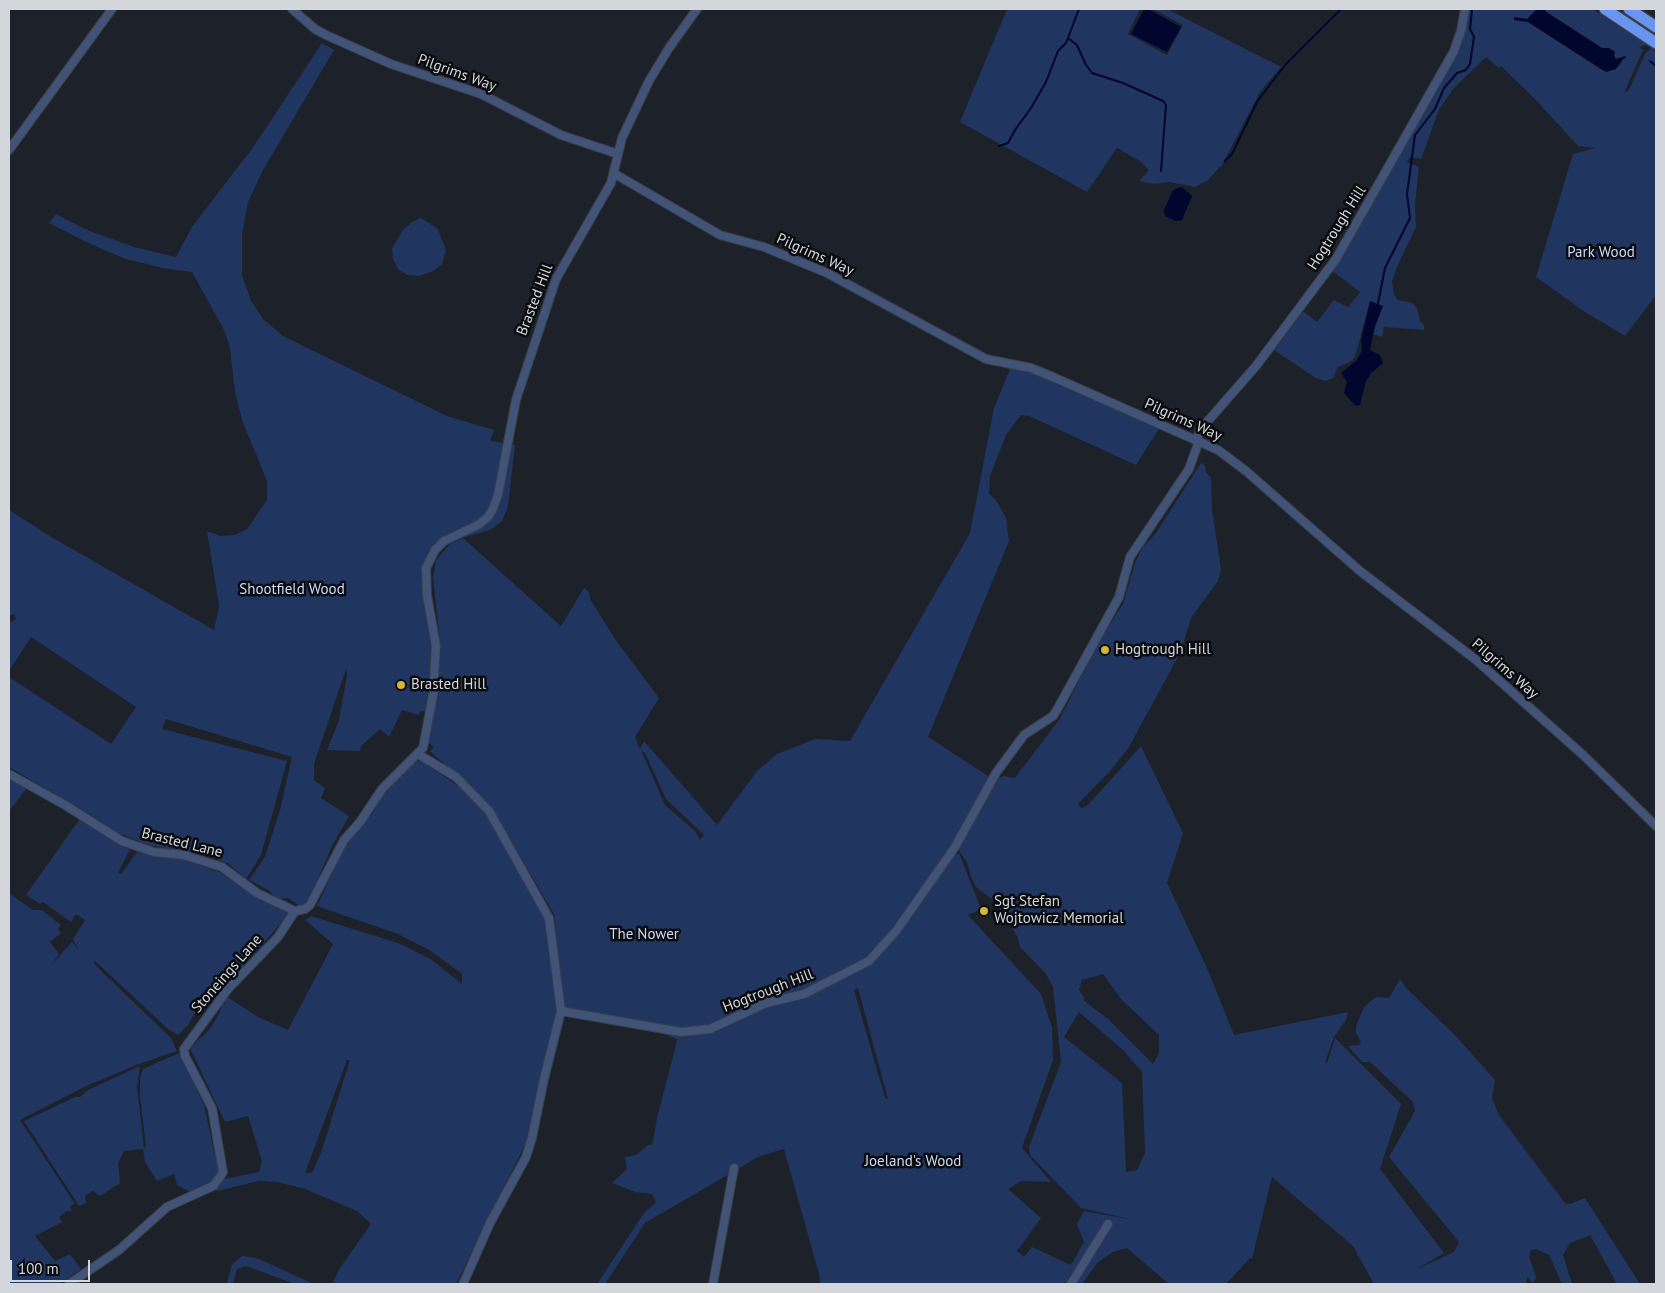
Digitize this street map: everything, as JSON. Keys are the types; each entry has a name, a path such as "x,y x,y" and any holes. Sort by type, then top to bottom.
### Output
{"highway":[{"path":"1605,9 1656,43"},
{"path":"1629,9 1656,27"}],"street":[{"path":"9,150 112,9"},
{"name":"Pilgrims Way","path":"292,9 315,29 367,54 481,94 561,135 618,154"},
{"name":"Brasted Hill","path":"295,911 305,909 310,905 337,850 382,788 418,754 426,738 434,695 436,646 427,595 426,568 435,550 444,541 484,522 493,509 498,495 516,400 548,300 563,266 615,174 618,154 629,121 669,48 697,9"},
{"name":"Hogtrough Hill","path":"561,1011 681,1032 710,1029 766,1003 804,994 869,961 896,931 955,847 996,773 1024,735 1052,716 1058,708 1119,597 1130,557 1189,469 1200,430 1256,366 1336,259 1454,51 1461,31 1464,9"},
{"name":"Pilgrims Way","path":"615,174 720,235 764,248 827,273 986,359 1030,368 1053,377 1218,450 1246,470 1360,571 1476,660 1582,754 1656,826"},
{"path":"418,754 456,777 489,811 526,876 549,918 561,1011 532,1138 526,1156 490,1223 463,1284"},
{"name":"Brasted Lane","path":"9,774 65,805 122,841 154,852 184,855 222,867 257,893 295,911"},
{"name":"Stoneings Lane","path":"69,1284 118,1250 167,1208 213,1186 220,1177 223,1172 212,1108 185,1056 184,1049 228,989 278,937 295,911"},
{"path":"713,1284 734,1168"},
{"path":"1071,1284 1108,1224"}],"green space":[{"path":"1007,9 1140,9 1128,34 1167,55 1183,25 1153,9 1167,9 1281,67 1260,92 1222,165 1207,181 1195,187 1169,182 1154,184 1139,181 1149,170 1140,161 1117,148 1087,192 960,122"},
{"name":"Park Wood","path":"1538,9 1527,19 1514,17 1528,22 1602,70 1619,66 1623,59 1616,59 1614,56 1615,52 1602,48 1544,11 1545,9 1592,9 1647,45 1639,47 1643,50 1624,93 1629,90 1645,54 1651,48 1656,52 1656,295 1625,336 1585,312 1536,277 1573,154 1595,148 1578,146 1535,99 1501,66 1499,68 1486,57 1453,89 1439,110 1421,159 1410,157 1407,162 1419,167 1415,204 1416,227 1392,282 1394,294 1398,300 1412,303 1417,308 1420,321 1424,325 1424,330 1384,327 1382,337 1373,334 1383,306 1368,308 1355,357 1350,362 1338,367 1333,378 1326,381 1316,378 1274,350 1302,313 1304,312 1317,322 1334,300 1348,307 1360,292 1331,270 1361,222 1451,63 1468,10"},
{"name":"Shootfield Wood","path":"322,43 334,50 263,170 248,202 242,235 242,275 251,301 264,320 283,336 447,416 494,430 490,441 504,443 494,498 487,513 474,523 441,539 430,550 423,565 426,614 432,635 427,712 420,711 419,715 402,710 389,737 380,729 361,746 360,751 327,750 339,720 347,675 346,669 314,764 314,780 325,788 321,798 349,816 332,846 310,897 301,907 288,898 278,899 268,890 249,880 265,857 280,810 292,757 166,719 162,729 287,761 261,855 246,879 229,864 207,855 148,845 114,831 94,817 9,767 9,677 111,744 136,707 31,637 9,671 9,623 16,619 14,614 9,616 9,510 53,538 214,630 219,606 207,531 221,536 235,535 247,529 267,500 267,481 242,420 235,392 230,348 224,330 192,272 162,268 123,258 49,223 56,214 87,230 134,247 176,257 192,227 254,146"},
{"path":"421,218 438,229 446,251 442,264 433,271 419,276 407,275 398,269 393,259 392,248 403,230 412,222"},
{"name":"The Nower","path":"1010,369 1021,369 1041,374 1160,427 1136,465 1029,416 1021,415 1006,435 990,476 989,494 996,500 1006,518 1009,541 928,737 991,778 953,846 892,929 867,958 804,990 765,1000 709,1025 681,1029 564,1010 554,914 491,807 430,751 434,747 428,742 441,650 433,578 436,560 450,544 463,538 561,626 584,588 589,592 590,599 617,642 659,698 635,737 640,749 644,741 717,825 757,771 777,754 815,739 850,741 970,533 994,408","holes":["641,750 645,753 666,799 704,835 700,840 695,831 665,805"]},
{"path":"510,444 515,445 508,506 502,521 490,530 465,537 463,533 489,521"},
{"name":"Joeland's Wood","path":"1201,463 1205,465 1206,472 1211,478 1212,510 1221,569 1218,581 1191,618 1181,651 1129,747 1110,771 1078,804 1081,808 1087,806 1141,746 1183,833 1167,883 1207,968 1234,1035 1348,1012 1347,1018 1334,1037 1325,1062 1327,1063 1335,1038 1401,1104 1380,1169 1444,1253 1415,1270 1454,1252 1459,1242 1389,1157 1415,1111 1413,1102 1370,1062 1362,1062 1348,1046 1359,1045 1361,1042 1356,1033 1356,1026 1364,1007 1376,997 1389,998 1400,979 1406,988 1455,1035 1495,1080 1492,1098 1499,1115 1565,1203 1570,1204 1585,1198 1640,1284 1617,1284 1590,1235 1570,1243 1563,1255 1572,1284 1562,1284 1549,1255 1536,1249 1531,1250 1529,1257 1536,1279 1532,1283 1528,1277 1525,1284 1374,1284 1353,1246 1272,1177 1252,1259 1250,1258 1226,1284 1169,1284 1127,1248 1113,1252 1098,1262 1082,1284 820,1284 819,1274 784,1149 760,1156 645,1223 605,1284 597,1284 644,1213 656,1202 652,1194 635,1192 612,1183 627,1169 625,1157 636,1155 648,1145 652,1145 675,1049 677,1039 647,1028 709,1031 869,965 953,856 959,853 981,909 968,915 1041,994 1052,1028 1053,1060 1022,1148 1051,1182 1021,1181 1008,1189 1041,1218 1017,1251 1024,1257 1032,1247 1071,1265 1084,1242 1077,1224 1084,1211 1134,1220 1081,1208 1030,1155 1029,1147 1061,1062 1053,987 1046,974 1020,947 1018,938 997,903 976,887 967,862 959,851 995,779 1004,776 1015,778 1059,720 1100,640 1123,604 1135,563 1143,547 1156,533","holes":["1103,974 1121,999 1159,1035 1159,1053 1153,1064 1108,1019 1083,1000 1085,999 1079,990 1082,980","858,988 888,1099 885,1098 854,990","1079,1012 1123,1050 1142,1072 1145,1153 1137,1170 1126,1172 1122,1083 1064,1037"]},
{"path":"416,761 421,761 450,780 471,797 489,818 546,919 560,1007 527,1141 456,1284 332,1284 340,1268 371,1224 357,1211 305,1189 277,1182 259,1181 217,1191 215,1188 224,1179 259,1172 262,1161 248,1116 225,1122 190,1048 209,1030 222,1005 225,1003 226,996 258,1017 288,1030 333,944 305,920 311,916 401,944 432,960 462,984 462,974 431,951 398,934 317,906 343,849 374,811 381,797 392,786 390,784 404,769 406,771","holes":["347,1060 350,1060 322,1150 312,1173 305,1173"]},
{"path":"9,779 27,788 9,811"},
{"path":"79,820 130,850 118,872 121,874 137,852 185,860 225,874 250,893 289,914 206,1009 194,1014 188,1025 178,1035 168,1029 95,961 94,964 171,1038 177,1051 136,1065 84,1087 20,1120 75,1204 70,1206 72,1211 67,1211 59,1217 62,1222 35,1236 55,1261 70,1254 81,1269 59,1284 9,1284 9,893 33,910 42,910 61,925 58,929 61,933 50,942 59,954 51,965 72,942 79,951 73,939 85,920 76,914 71,922 43,902 40,904 26,895"},
{"path":"179,1053 204,1105 219,1173 213,1181 190,1192 177,1185 174,1174 157,1181 145,1162 143,1149 124,1151 118,1163 120,1183 100,1196 93,1191 89,1193 85,1196 86,1203 79,1206 24,1121 75,1097 80,1097 88,1090 140,1066 137,1087 144,1148 146,1146 140,1096 140,1078 143,1069"},
{"path":"242,1256 257,1258 314,1284 295,1284 246,1266 237,1269 233,1284 227,1284 232,1264"}],"shaded area":[{"path":"1144,9 1148,9 1181,27 1167,52 1131,34"},
{"path":"1545,9 1545,11 1602,48 1609,48 1615,52 1614,56 1616,59 1625,56 1626,58 1623,59 1616,69 1606,72 1528,22 1514,20 1514,17 1527,19 1536,10"},
{"path":"1182,187 1192,196 1182,220 1175,221 1165,216 1164,210 1173,190"},
{"path":"1370,301 1383,306 1375,325 1370,350 1380,355 1383,363 1371,373 1366,381 1360,405 1356,406 1344,393 1347,382 1341,373 1357,360 1362,350 1361,341"}],"waterway":[{"path":"999,146 1008,143 1031,108 1046,82 1058,51 1066,43 1079,9"},
{"path":"1225,161 1232,154 1257,102 1268,87 1286,64 1341,9"},
{"path":"1378,303 1385,268 1410,218 1407,194 1415,135 1435,109 1444,88 1457,73 1466,70 1470,64 1474,37 1470,29 1472,9"},
{"path":"1068,38 1077,45 1086,65 1092,73 1123,83 1163,101 1166,105 1161,171"},
{"path":"1650,61 1656,66"}],"place":[{"name":"Hogtrough Hill","path":"1105,650"},
{"name":"Brasted Hill","path":"401,685"},
{"name":"Sgt Stefan Wojtowicz Memorial","path":"984,911"}]}
